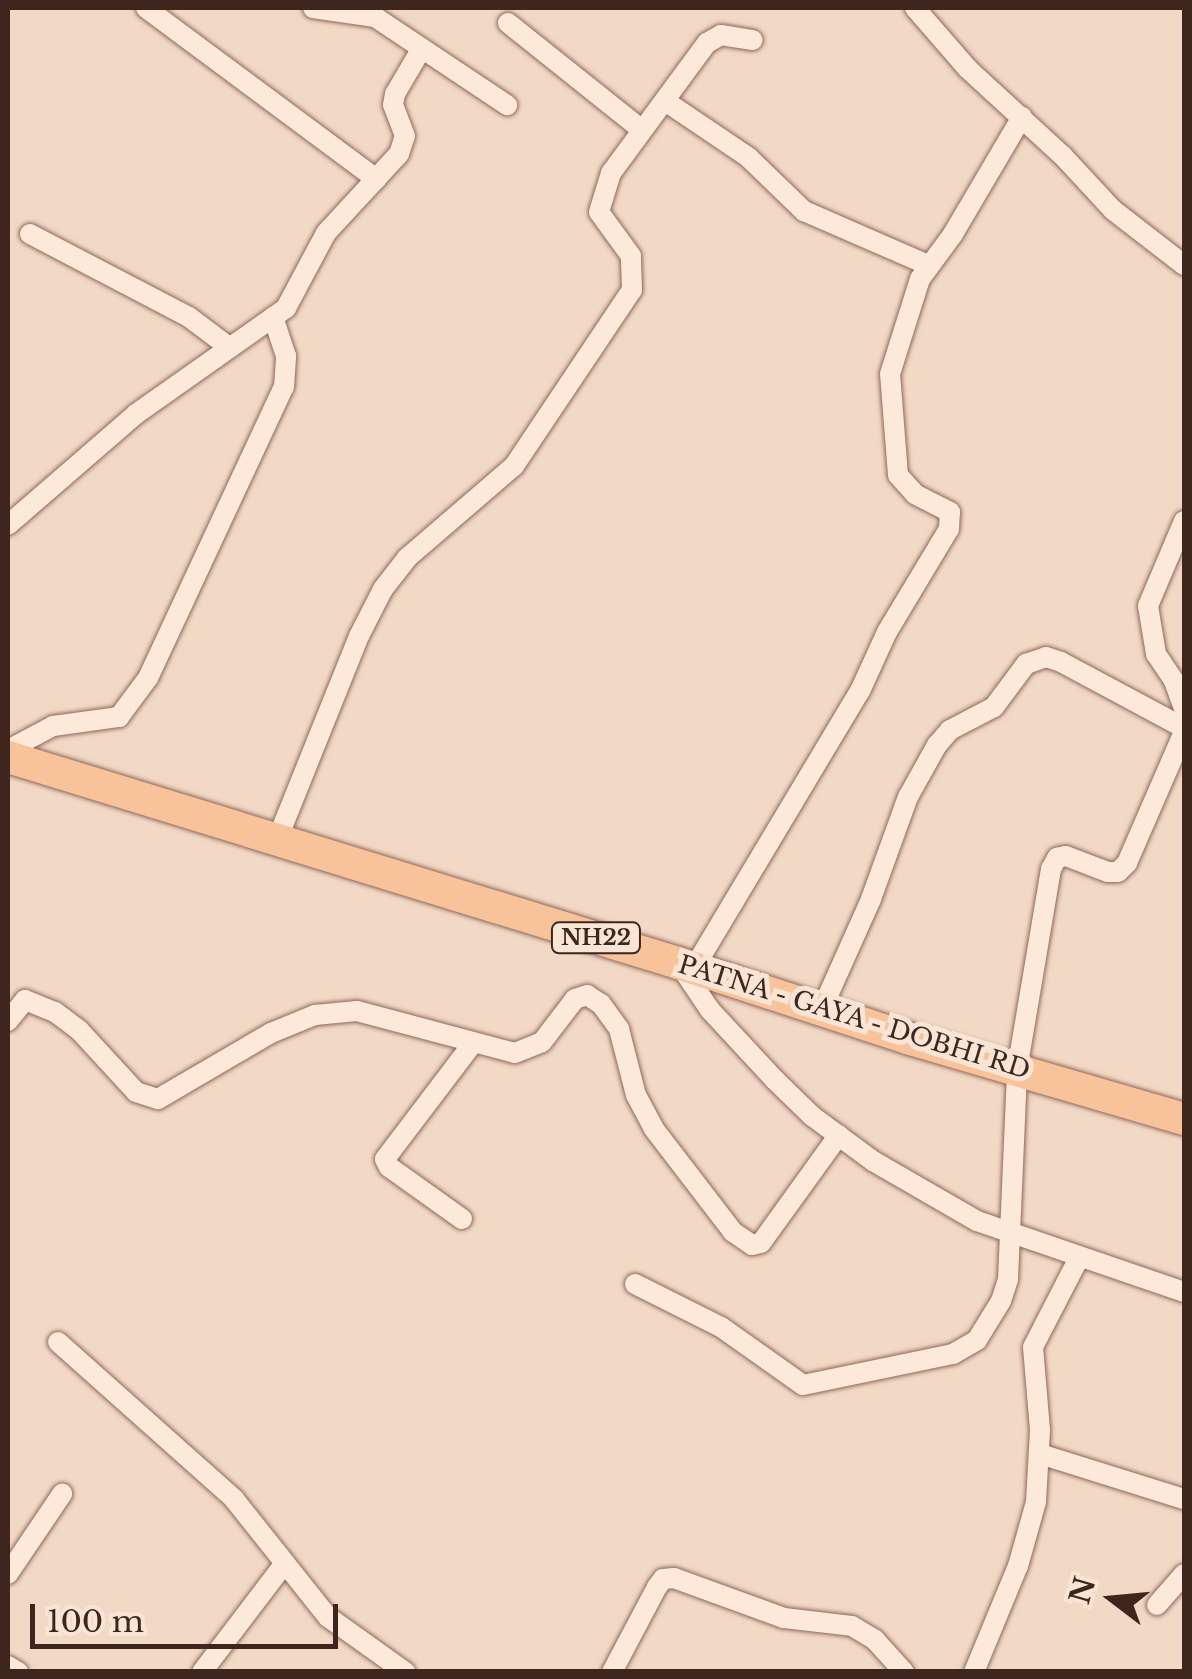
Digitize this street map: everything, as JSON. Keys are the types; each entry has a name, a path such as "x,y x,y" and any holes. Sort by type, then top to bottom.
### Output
{"main road":[{"name":"PATNA - GAYA - DOBHI RD","path":"8,753 822,1011 1184,1119"}],"street":[{"path":"146,8 376,179"},
{"path":"313,8 375,17 507,104"},
{"path":"915,8 968,69 1022,117 1113,210 1184,265"},
{"path":"508,24 642,130"},
{"path":"276,840 359,636 383,589 407,558 514,466 632,290 632,256 599,212 612,173 708,43 722,35 753,40"},
{"path":"8,524 136,414 273,317 297,293 326,233 404,145 395,94 422,48"},
{"path":"668,102 748,157 804,212 928,264"},
{"path":"1022,117 953,234 928,264 890,374 894,463 903,484 950,512 949,528 887,632 860,692 686,965 710,1010 812,1116 838,1136 949,1206 1079,1258 1184,1292"},
{"path":"30,234 180,312 230,348"},
{"path":"8,753 52,726 119,717 148,678 284,387 286,356 273,317"},
{"path":"1184,521 1154,586 1148,616 1156,654 1174,681 1184,708"},
{"path":"636,1284 721,1327 803,1384 965,1350 977,1340 1008,1279 1017,1070 1052,868 1057,858 1066,856 1108,872 1118,872 1128,864 1184,730 1061,662 1046,658 1026,664 994,707 950,730 937,745 908,797 871,900 822,1011"},
{"path":"8,1021 25,1000 55,1012 79,1030 136,1092 158,1098 284,1026 334,1011 375,1015 472,1043 524,1052 542,1042 575,999 594,998 619,1029 636,1094 654,1129 742,1242 752,1245 761,1243 773,1228 838,1136"},
{"path":"462,1219 385,1159 472,1043"},
{"path":"974,1672 1023,1549 1036,1502 1040,1454 1033,1347 1079,1258"},
{"path":"58,1342 234,1499 328,1617 405,1672"},
{"path":"1040,1454 1184,1500"},
{"path":"8,1574 62,1494"},
{"path":"202,1672 285,1563"},
{"path":"1158,1606 1184,1574"},
{"path":"612,1672 656,1587 663,1579 674,1578 784,1618 852,1626 875,1640 904,1672"},
{"path":"8,1666 18,1672"}]}
